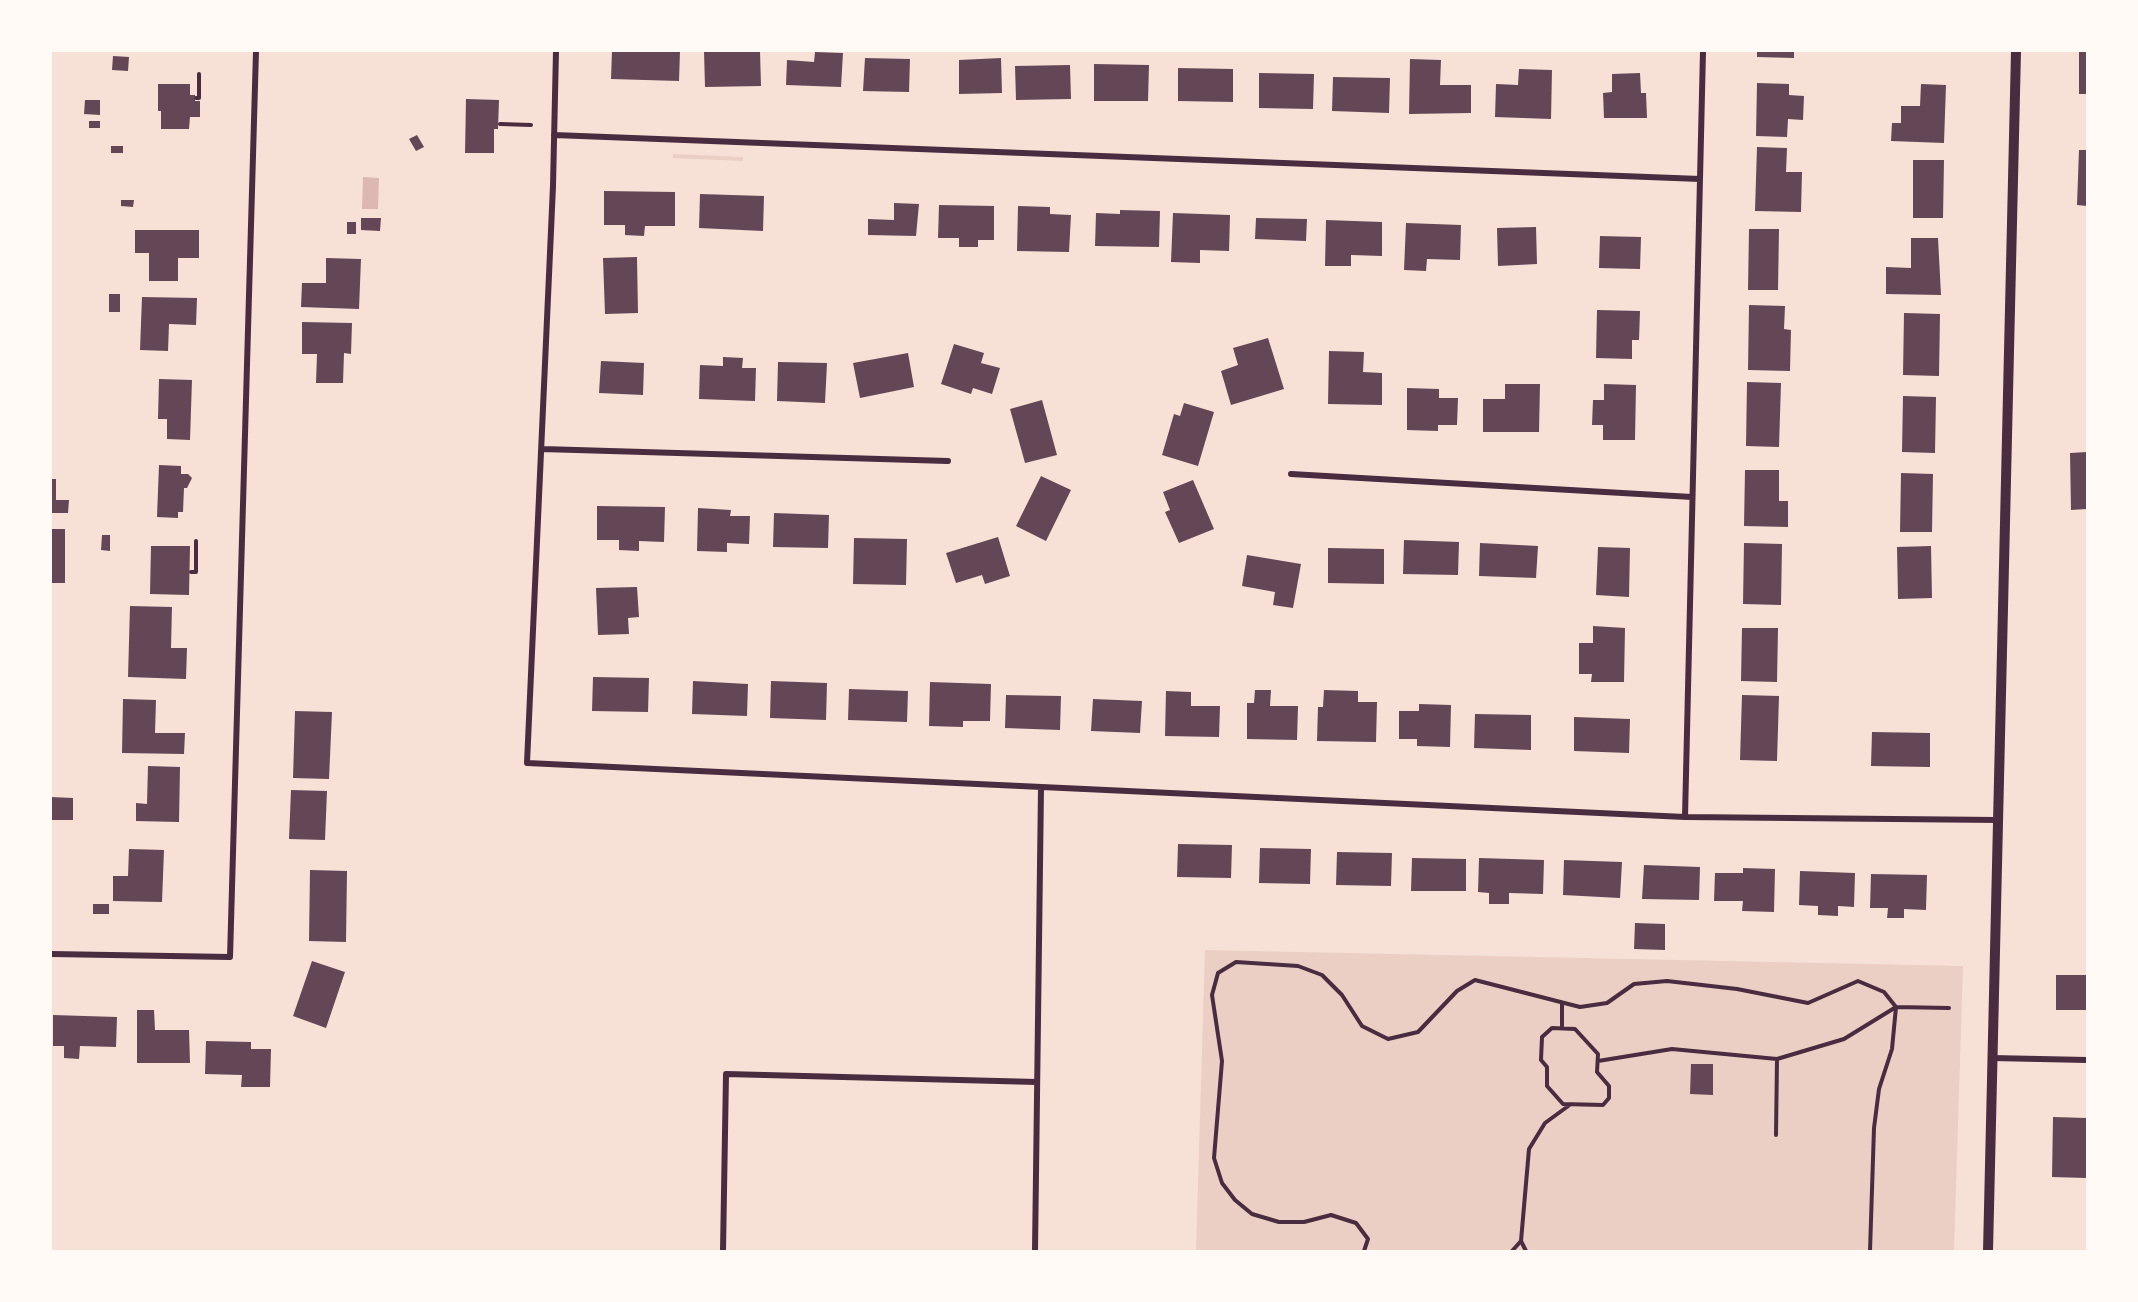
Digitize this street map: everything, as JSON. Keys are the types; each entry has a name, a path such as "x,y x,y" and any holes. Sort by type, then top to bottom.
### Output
{"street":[{"path":"51,954 230,957 256,51"},
{"path":"555,51 542,449 527,763 1685,817 1998,820"},
{"path":"1685,817 1703,51"},
{"path":"1988,1251 2016,51"},
{"path":"554,135 1700,179"},
{"path":"542,449 948,461"},
{"path":"1291,474 1692,497"},
{"path":"1035,1251 1041,788"},
{"path":"1992,1058 2087,1060"},
{"path":"723,1251 726,1074 1037,1082"}],"path":[{"path":"196,98 199,98 200,74"},
{"path":"500,124 531,125"},
{"path":"191,572 196,572 196,541"},
{"path":"1364,1251 1368,1239 1356,1223 1331,1215 1304,1222 1279,1222 1252,1214 1235,1200 1222,1183 1214,1158 1222,1060 1212,995 1218,973 1236,962 1298,966 1322,975 1342,995 1362,1026 1388,1039 1418,1032 1457,991 1476,980 1580,1007 1607,1003 1634,984 1667,981 1737,989 1808,1003 1858,981 1884,992 1896,1007 1892,1049 1879,1089 1874,1128 1870,1251"},
{"path":"1562,1003 1562,1028"},
{"path":"1598,1061 1672,1049 1777,1059 1844,1039 1896,1007 1949,1008"},
{"path":"1552,1028 1575,1029 1598,1054 1598,1061 1597,1072 1609,1086 1609,1098 1603,1105 1563,1104 1547,1086 1547,1067 1541,1060 1542,1037 1552,1028"},
{"path":"1776,1135 1777,1059"},
{"path":"1526,1251 1521,1241 1529,1149 1545,1123 1571,1104"},
{"path":"1512,1251 1521,1241"}],"shaded area":[{"path":"673,154 743,157 743,161 673,158"},
{"path":"363,177 379,178 378,209 362,209"},
{"path":"1205,950 1963,966 1954,1251 1196,1251"}],"building":[{"path":"612,51 680,51 679,81 611,79"},
{"path":"704,51 760,51 761,86 705,87"},
{"path":"1757,51 1794,51 1794,58 1757,57"},
{"path":"2079,51 2087,51 2087,94 2079,94"},
{"path":"815,52 843,53 841,87 786,85 787,60 814,62"},
{"path":"113,56 129,57 128,71 112,70"},
{"path":"865,58 910,59 909,92 863,91"},
{"path":"1001,58 1002,93 959,94 959,60"},
{"path":"1410,59 1441,60 1440,85 1471,85 1471,113 1409,114"},
{"path":"1094,64 1149,65 1148,101 1094,101"},
{"path":"1070,65 1071,99 1016,100 1015,66"},
{"path":"1178,68 1233,69 1233,102 1178,101"},
{"path":"1519,69 1552,70 1551,119 1495,117 1496,84 1518,85"},
{"path":"1259,73 1314,74 1313,109 1259,108"},
{"path":"1640,73 1641,93 1646,93 1647,118 1604,118 1603,93 1612,92 1612,74"},
{"path":"1333,77 1390,78 1389,113 1332,111"},
{"path":"1757,83 1789,84 1789,95 1804,96 1803,120 1788,119 1787,137 1756,136"},
{"path":"158,84 190,84 190,95 195,95 195,101 200,101 200,117 190,117 189,129 161,129"},
{"path":"1921,84 1946,85 1944,143 1891,141 1892,123 1901,123 1901,106 1920,106"},
{"path":"466,99 499,100 498,129 494,129 494,153 465,153"},
{"path":"85,100 100,100 100,115 84,114"},
{"path":"89,121 100,121 100,128 89,128"},
{"path":"417,135 424,147 416,151 409,139"},
{"path":"111,146 123,146 123,153 111,153"},
{"path":"1757,147 1787,148 1786,172 1802,172 1801,212 1755,211"},
{"path":"2079,150 2087,150 2087,206 2077,205"},
{"path":"1913,160 1944,160 1943,218 1913,218"},
{"path":"604,191 675,192 675,226 645,226 644,236 625,235 625,225 604,225"},
{"path":"700,194 764,196 763,231 699,228"},
{"path":"121,200 134,200 133,207 121,206"},
{"path":"894,203 919,204 916,236 868,235 868,219 894,220"},
{"path":"939,205 994,206 994,240 978,240 978,247 959,247 959,238 938,238"},
{"path":"1018,206 1050,207 1050,214 1071,215 1069,252 1017,251"},
{"path":"1120,210 1160,211 1159,247 1095,246 1096,213 1120,214"},
{"path":"1173,213 1230,215 1229,251 1200,250 1200,263 1171,262"},
{"path":"361,218 381,218 380,231 361,230"},
{"path":"1256,218 1307,219 1306,241 1255,239"},
{"path":"1326,220 1382,222 1382,256 1351,255 1351,266 1325,266"},
{"path":"347,222 356,222 356,234 347,234"},
{"path":"1406,223 1461,225 1460,260 1427,259 1426,271 1404,270"},
{"path":"1536,227 1537,264 1498,266 1497,228"},
{"path":"1749,229 1779,229 1778,290 1748,290"},
{"path":"135,230 199,230 199,258 178,258 178,281 149,281 149,253 135,253"},
{"path":"1600,236 1641,237 1640,269 1599,268"},
{"path":"1911,238 1938,238 1941,295 1886,294 1886,267 1911,268"},
{"path":"637,257 638,313 605,314 603,258"},
{"path":"326,258 361,259 359,309 301,307 302,283 326,283"},
{"path":"109,294 120,294 120,312 109,312"},
{"path":"142,297 197,298 196,325 169,324 168,351 140,350"},
{"path":"1749,305 1785,306 1784,329 1791,330 1790,371 1748,370"},
{"path":"1597,310 1640,311 1639,340 1632,340 1632,359 1596,358"},
{"path":"1904,313 1940,314 1939,376 1903,375"},
{"path":"302,322 352,323 351,354 344,353 343,383 316,383 317,354 302,354"},
{"path":"1268,338 1284,389 1231,405 1221,371 1238,365 1233,348"},
{"path":"954,344 984,353 981,363 1000,368 992,394 973,388 971,394 941,384"},
{"path":"1329,351 1364,352 1363,372 1382,373 1382,405 1328,404"},
{"path":"908,353 914,387 860,398 853,363"},
{"path":"723,357 743,358 742,368 756,368 755,401 699,399 700,365 723,366"},
{"path":"601,361 644,363 643,395 599,393"},
{"path":"778,362 827,363 825,403 777,401"},
{"path":"159,379 192,380 190,440 167,439 167,419 158,419"},
{"path":"1747,382 1781,383 1779,447 1746,446"},
{"path":"1505,384 1540,384 1539,432 1483,432 1483,399 1505,399"},
{"path":"1604,384 1636,385 1635,440 1603,440 1603,425 1592,425 1593,400 1604,400"},
{"path":"1407,388 1439,389 1439,398 1458,398 1457,425 1438,425 1438,431 1407,430"},
{"path":"1903,396 1936,397 1935,453 1902,452"},
{"path":"1042,400 1057,455 1025,463 1010,409"},
{"path":"1184,403 1214,412 1198,466 1162,455 1174,414 1180,416"},
{"path":"2087,452 2087,509 2071,510 2070,453"},
{"path":"159,465 181,466 181,474 188,474 192,478 187,488 184,488 183,512 178,512 178,518 157,517"},
{"path":"1745,470 1779,470 1779,501 1788,501 1788,527 1744,526"},
{"path":"1901,473 1933,474 1932,532 1900,532"},
{"path":"1041,476 1071,490 1046,541 1016,526"},
{"path":"51,479 56,479 56,500 69,500 68,513 51,513"},
{"path":"1193,480 1214,529 1179,543 1165,512 1170,510 1163,492"},
{"path":"597,506 665,507 664,542 639,541 639,551 619,550 619,540 597,540"},
{"path":"698,508 731,510 730,516 750,516 749,544 727,543 727,552 697,551"},
{"path":"774,513 829,515 828,548 773,547"},
{"path":"51,529 65,529 65,583 51,583"},
{"path":"102,535 110,535 110,551 101,550"},
{"path":"998,537 1010,576 985,584 982,575 956,583 946,553"},
{"path":"854,538 907,539 906,585 853,584"},
{"path":"1404,540 1459,542 1458,575 1403,574"},
{"path":"1480,543 1538,546 1536,578 1479,576"},
{"path":"1744,543 1782,544 1781,605 1743,604"},
{"path":"151,546 190,546 189,595 150,594"},
{"path":"1931,546 1932,598 1898,599 1897,547"},
{"path":"1598,547 1630,548 1629,597 1596,595"},
{"path":"1328,548 1384,549 1384,584 1328,583"},
{"path":"1247,555 1301,564 1293,608 1273,605 1275,592 1242,586"},
{"path":"637,587 639,617 628,618 629,634 598,635 596,588"},
{"path":"130,606 172,607 171,648 187,648 186,679 128,677"},
{"path":"1593,626 1625,628 1624,682 1591,682 1592,674 1579,674 1579,643 1593,643"},
{"path":"1742,628 1778,628 1777,682 1741,681"},
{"path":"593,677 649,678 648,712 592,711"},
{"path":"693,681 748,684 747,716 692,714"},
{"path":"771,681 827,683 826,720 770,718"},
{"path":"930,682 991,684 990,721 963,721 963,727 929,726"},
{"path":"849,689 908,691 907,722 848,720"},
{"path":"1255,690 1271,690 1270,706 1298,706 1297,740 1247,739 1247,703 1254,703"},
{"path":"1324,690 1358,691 1358,702 1377,702 1376,742 1317,741 1318,707 1323,707"},
{"path":"1166,691 1191,692 1191,706 1220,706 1219,737 1165,736"},
{"path":"1006,695 1061,696 1060,730 1005,728"},
{"path":"1742,695 1779,696 1777,761 1740,760"},
{"path":"123,699 156,700 155,733 185,733 184,754 122,753"},
{"path":"1093,699 1142,701 1140,733 1091,731"},
{"path":"1419,704 1451,705 1450,747 1417,746 1417,739 1399,739 1399,711 1419,711"},
{"path":"295,711 332,712 329,779 293,778"},
{"path":"1475,714 1531,715 1531,750 1474,748"},
{"path":"1574,717 1630,719 1629,753 1574,751"},
{"path":"1872,732 1930,733 1930,767 1871,766"},
{"path":"148,766 180,767 179,822 136,821 136,803 147,804"},
{"path":"291,790 327,791 325,840 289,839"},
{"path":"51,797 73,798 73,820 51,820"},
{"path":"1178,844 1232,845 1231,878 1177,877"},
{"path":"1260,848 1311,849 1310,884 1259,883"},
{"path":"129,849 164,850 162,902 113,901 113,876 128,876"},
{"path":"1337,852 1392,853 1391,886 1336,885"},
{"path":"1412,858 1466,859 1466,891 1411,891"},
{"path":"1479,858 1544,860 1543,894 1509,893 1509,904 1489,904 1489,893 1478,892"},
{"path":"1564,860 1622,862 1620,898 1563,895"},
{"path":"1644,865 1700,867 1699,900 1642,899"},
{"path":"1743,868 1775,869 1774,912 1742,911 1743,901 1714,901 1715,873 1743,873"},
{"path":"310,870 347,871 346,942 309,941"},
{"path":"1800,871 1855,873 1854,907 1838,906 1838,916 1818,915 1818,906 1799,905"},
{"path":"1871,874 1927,875 1926,910 1904,909 1904,918 1887,918 1888,908 1870,908"},
{"path":"93,904 109,904 109,914 93,914"},
{"path":"1635,923 1665,924 1665,950 1634,949"},
{"path":"312,961 345,972 326,1028 293,1016"},
{"path":"2056,975 2087,975 2087,1010 2056,1010"},
{"path":"137,1010 154,1010 155,1030 189,1030 190,1063 137,1063"},
{"path":"53,1015 117,1017 116,1047 80,1046 79,1059 64,1058 64,1046 53,1046"},
{"path":"206,1041 251,1042 251,1049 271,1049 270,1087 241,1087 242,1075 205,1074"},
{"path":"1691,1064 1713,1064 1713,1095 1690,1094"},
{"path":"2053,1117 2087,1118 2086,1178 2052,1177"}]}
